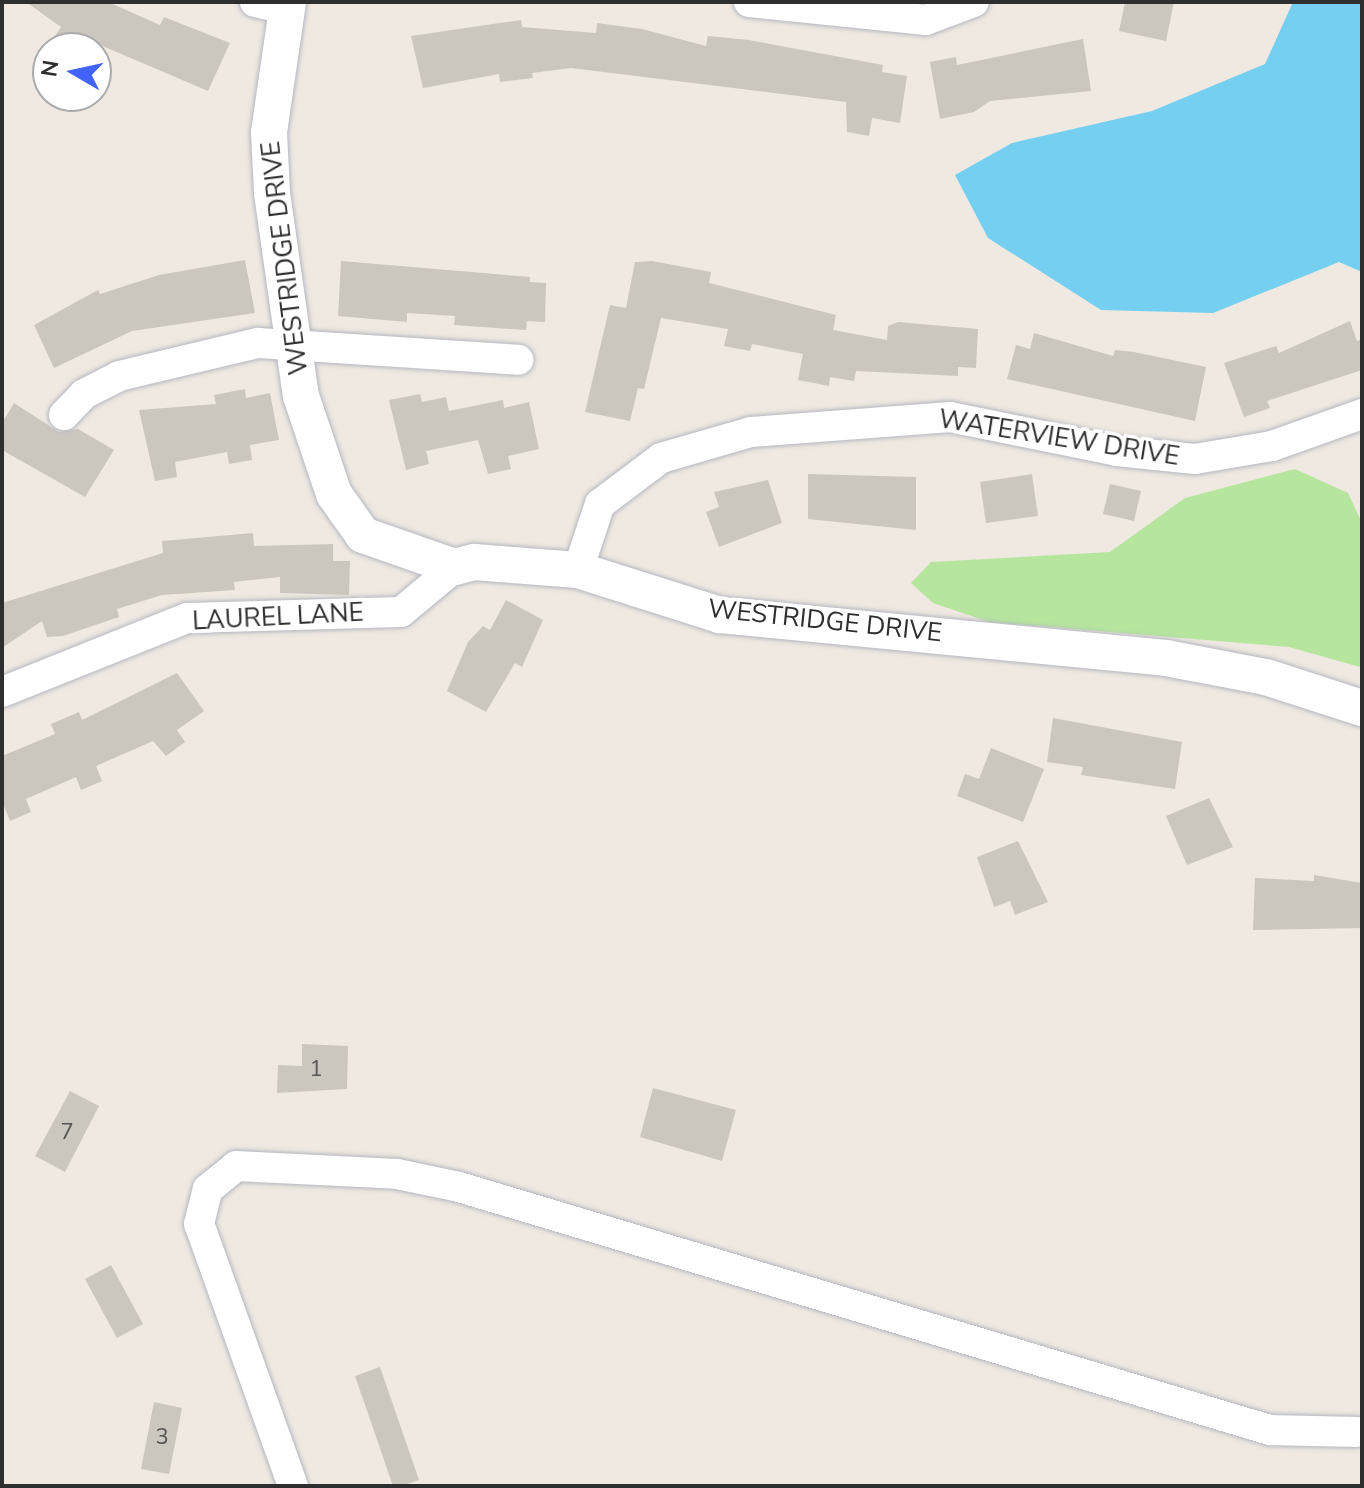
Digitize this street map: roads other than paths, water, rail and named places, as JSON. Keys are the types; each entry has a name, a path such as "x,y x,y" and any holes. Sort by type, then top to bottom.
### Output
{"street":[{"path":"749,2 926,20 974,2"},
{"name":"WESTRIDGE DRIVE","path":"276,4 269,133 301,396 334,494 363,535 455,567 474,562 578,570 720,615 1166,658 1266,677 1362,708"},
{"path":"64,415 84,394 119,376 258,343 295,343 518,360"},
{"name":"WATERVIEW DRIVE","path":"578,570 600,504 661,458 751,432 950,417 1117,451 1195,459 1272,446 1362,414"},
{"name":"LAUREL LANE","path":"2,692 187,618 401,612 455,567"},
{"path":"293,1486 199,1224 208,1189 236,1166 397,1174 588,1224 1270,1430 1357,1432"}],"water":[{"path":"1293,2 1362,2 1362,272 1339,262 1213,313 1101,310 988,238 955,175 1012,143 1152,111 1265,64"}]}
